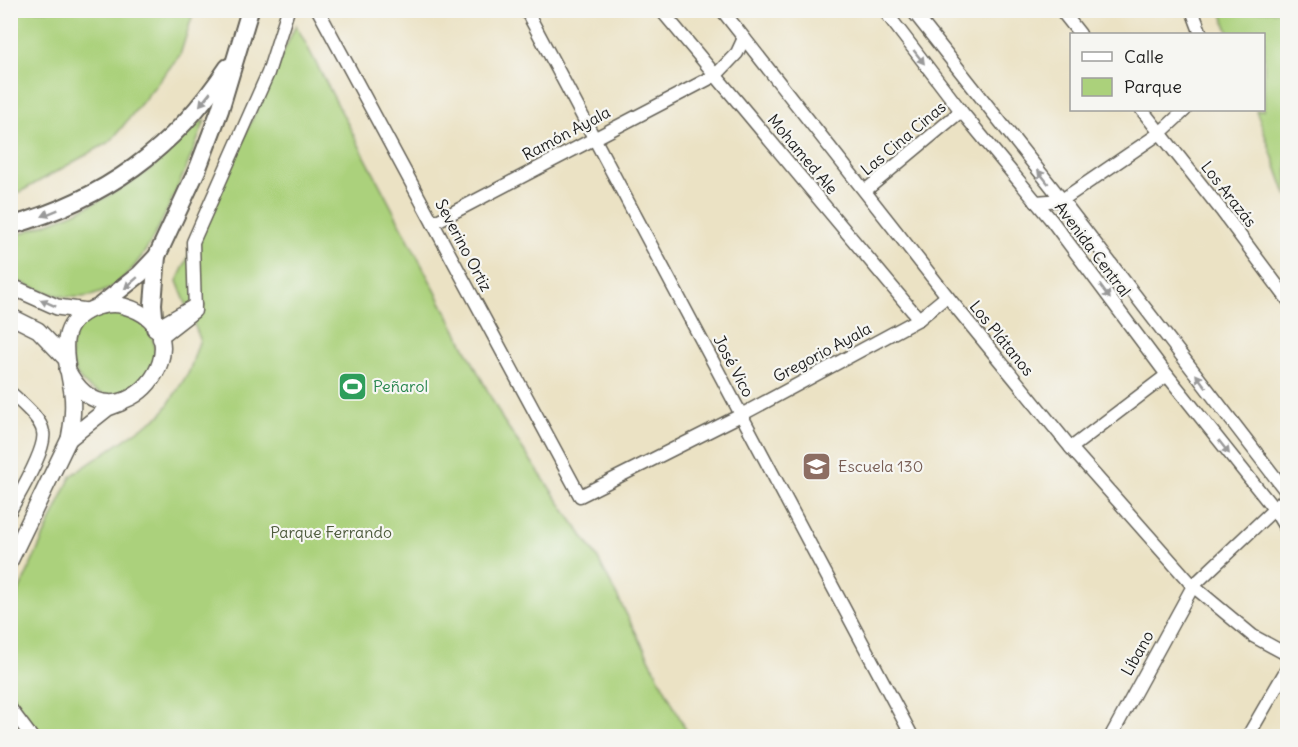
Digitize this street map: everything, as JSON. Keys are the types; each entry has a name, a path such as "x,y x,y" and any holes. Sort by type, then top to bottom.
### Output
{"highway":[{"path":"157,334 153,296 157,256 198,168 220,110 250,10"},
{"path":"10,226 79,201 104,188 145,160 167,142 209,96 239,51"},
{"path":"94,308 122,291 157,256"}],"main road":[{"path":"10,286 57,307 94,308 118,304 135,309 147,317 157,334 161,360 156,376 146,389 108,408 69,439"},
{"path":"10,561 69,439 73,418 72,393 65,363 69,331 94,308"},
{"path":"10,316 38,330 65,363 72,381 93,397 112,401 132,398"}],"street":[{"path":"157,334 195,304 193,242 268,73 288,10"},
{"name":"Severino Ortiz","path":"318,10 580,496"},
{"name":"José Vico","path":"526,10 912,736"},
{"name":"Mohamed Ale","path":"662,10 919,319"},
{"name":"Los Plátanos","path":"722,10 866,190 947,296 1071,448 1193,586 1253,636 1287,655"},
{"name":"Avenida Central","path":"884,10 961,111 1052,221 1167,375 1274,509 1287,532"},
{"name":"Avenida Central","path":"912,10 1062,200 1287,495"},
{"path":"1061,10 1079,33"},
{"path":"1192,10 1201,33"},
{"name":"Ramón Ayala","path":"433,223 716,75 738,53 744,38"},
{"name":"Las Cina Cinas","path":"866,190 961,111"},
{"name":"Los Arazás","path":"1143,111 1287,300"},
{"path":"1036,202 1062,200 1160,133 1184,111"},
{"path":"1052,221 1062,200"},
{"name":"Gregorio Ayala","path":"580,496 741,415 919,319 947,296"},
{"path":"1071,448 1167,375"},
{"path":"10,392 39,423 44,432 43,445 10,511"},
{"path":"1193,586 1287,495"},
{"name":"Líbano","path":"1111,736 1193,586"},
{"path":"1248,736 1287,667"},
{"path":"10,708 31,736"}],"green space":[{"path":"11,10 194,11 180,55 111,141 20,192 11,193"},
{"path":"1221,11 1287,11 1287,197 1256,111 1265,111 1265,33 1229,33"},
{"name":"Parque Ferrando","path":"296,25 503,420 597,557 689,736 41,736 11,696 11,609 71,476 162,414 189,372 200,339 177,281"},
{"path":"205,120 184,173 156,232 127,274 110,288 90,296 68,297 42,291 11,277 10,237 67,216 121,189 154,166 191,129"},
{"path":"113,311 129,314 143,323 152,337 155,353 152,369 143,383 129,392 113,395 97,392 83,383 74,369 71,353 74,337 83,323 97,314"}],"place":[{"name":"Peñarol","path":"352,386"},
{"name":"Escuela 130","path":"817,466"}]}
